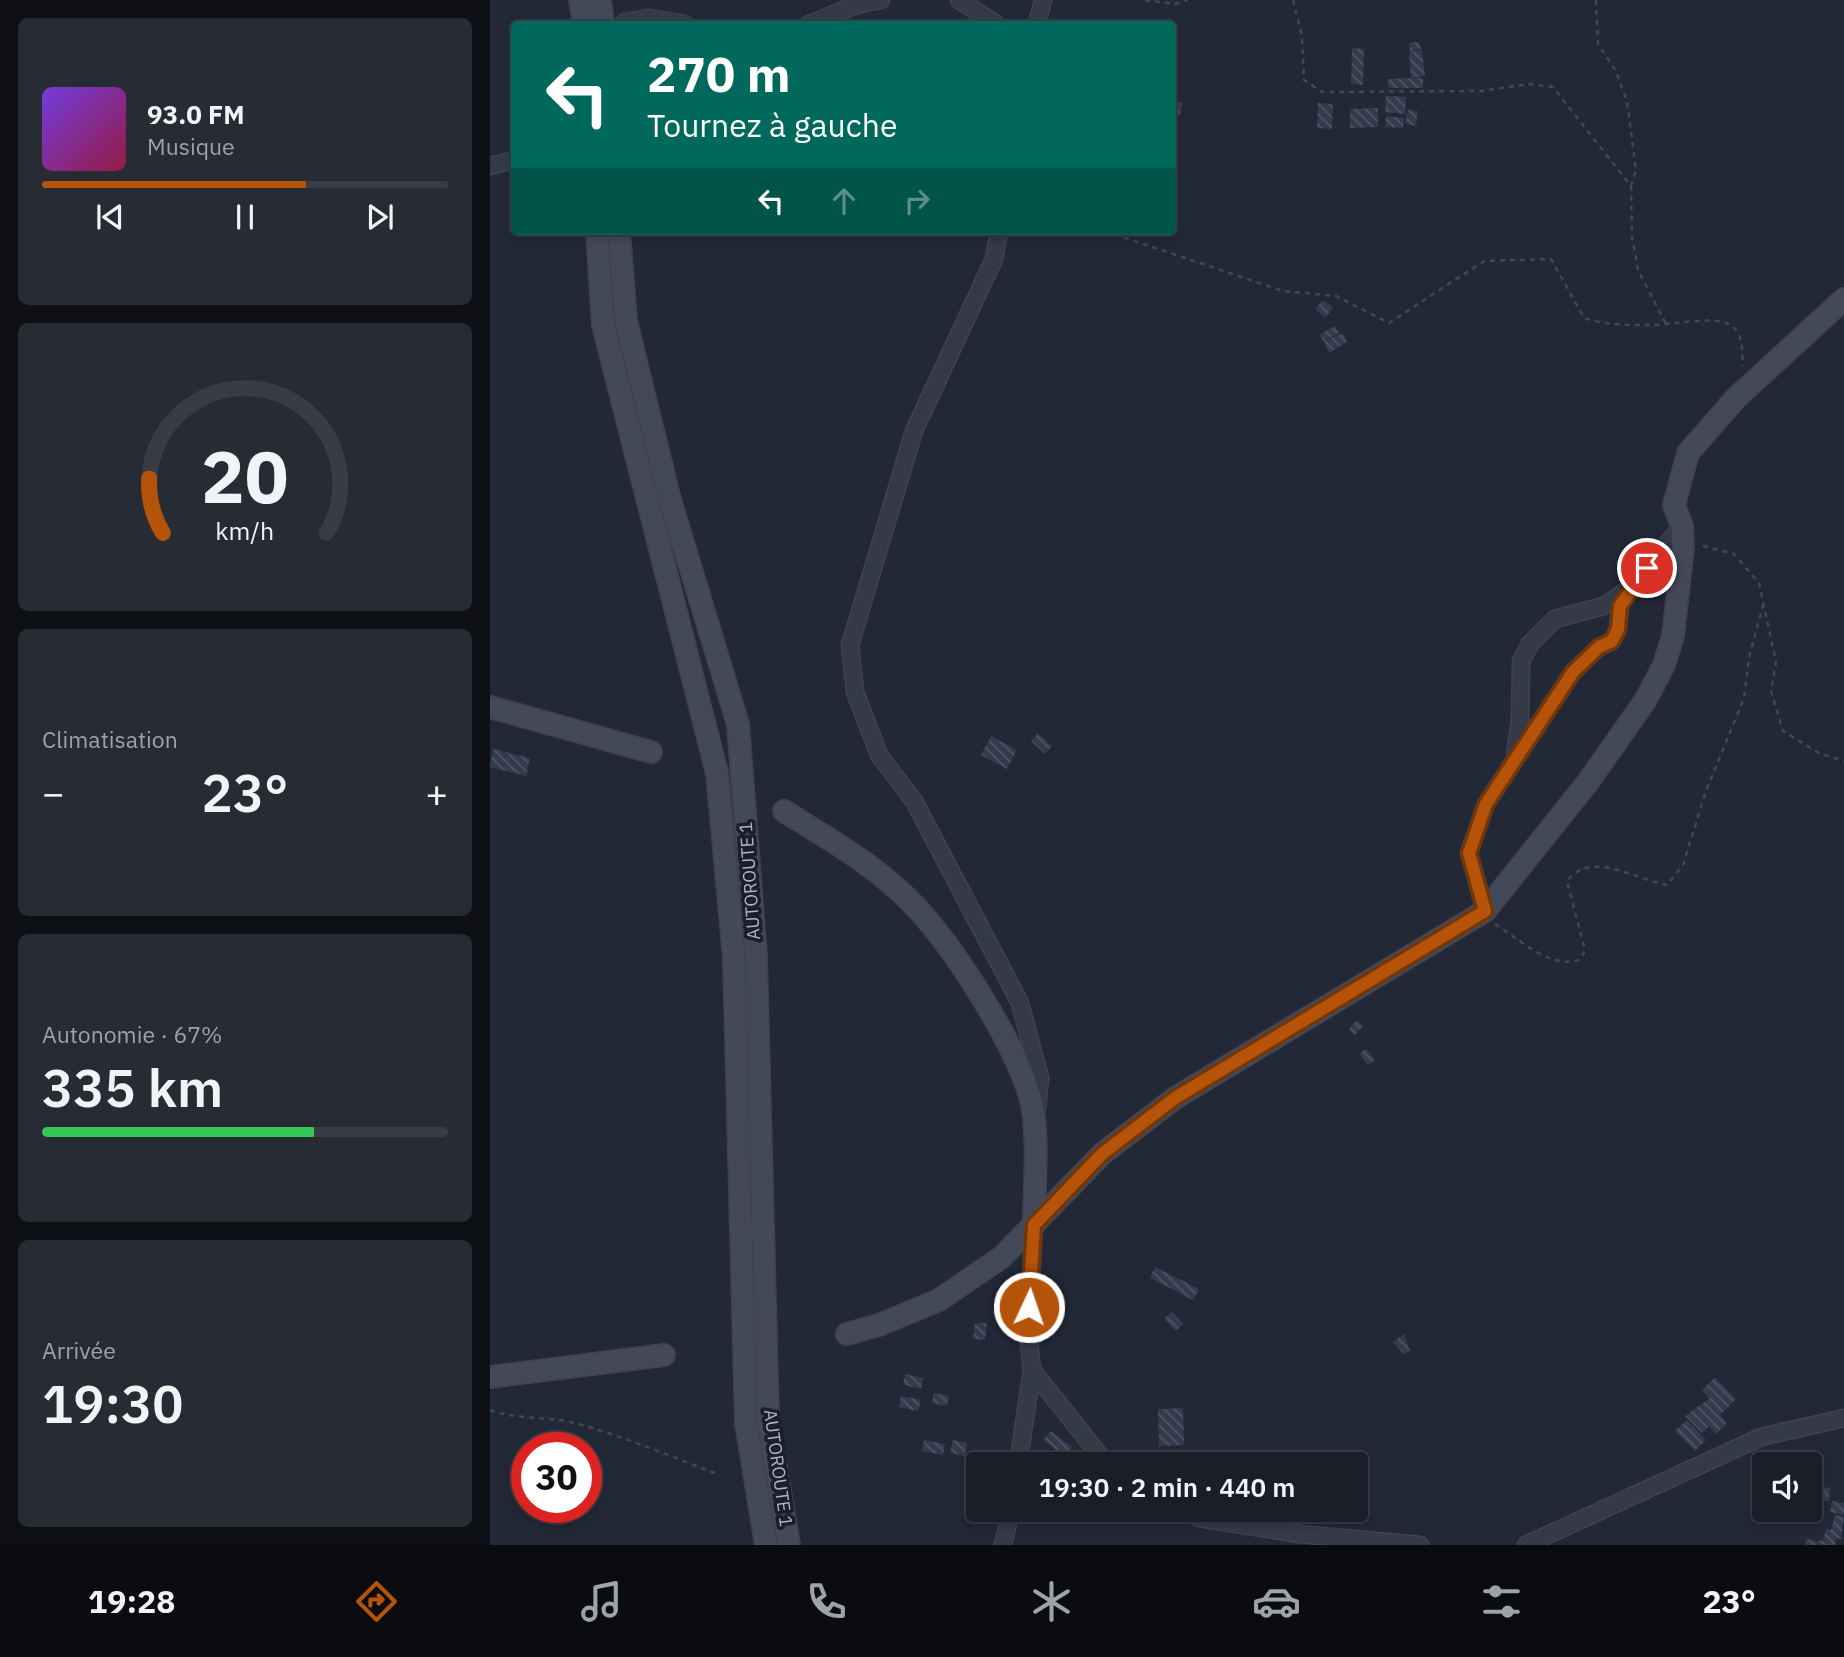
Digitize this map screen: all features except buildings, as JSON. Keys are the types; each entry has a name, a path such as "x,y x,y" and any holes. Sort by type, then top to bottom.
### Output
{"main road":[{"path":"580,0 584,21"},
{"path":"600,0 613,21"},
{"name":"AUTOROUTE 1","path":"597,235 603,324 717,773 734,958 746,1423 766,1545"},
{"name":"AUTOROUTE 1","path":"619,235 626,321 670,500 738,724 756,957 768,1421 789,1545"},
{"path":"847,1334 879,1325 939,1300 1002,1257 1102,1154 1175,1098 1485,911 1588,782 1645,701 1664,666 1674,624 1682,534 1674,505 1688,453 1736,398 1844,299"},
{"path":"490,707 651,752"},
{"path":"784,811 860,859 900,892 950,951 982,996 1030,1094 1034,1145 1034,1225"},
{"path":"490,1377 664,1355"}],"street":[{"path":"817,21 839,13 853,4 881,0"},
{"path":"959,0 991,21"},
{"path":"1038,21 1043,0"},
{"path":"628,21 649,18 667,21"},
{"path":"490,166 511,161"},
{"path":"998,235 994,259 915,430 850,645 855,692 879,755 914,801 1020,1003 1040,1078 1034,1145"},
{"path":"1514,761 1520,721 1521,662 1530,644 1555,619 1604,606 1629,589 1682,534"},
{"path":"1485,911 1469,853 1486,804 1573,672 1599,647 1612,641 1618,629 1620,606 1629,589"},
{"path":"1020,1452 1032,1370 1028,1334 1034,1225"},
{"path":"1032,1370 1097,1452"},
{"path":"1526,1545 1761,1437 1844,1418"},
{"path":"1003,1545 1008,1522"},
{"path":"1224,1522 1299,1534 1347,1536 1420,1545"}],"path":[{"path":"1145,0 1175,4 1188,0"},
{"path":"1293,0 1302,36 1304,80 1322,92 1480,92 1531,84 1553,88 1631,186"},
{"path":"1596,0 1598,44 1616,71 1627,101 1636,170 1631,186 1632,237 1638,270 1666,324"},
{"path":"1117,235 1283,291 1336,296 1389,323 1484,261 1551,258 1584,318 1598,323 1725,323 1736,329 1743,358 1736,398"},
{"path":"1682,534 1734,554 1759,583 1776,663 1771,691 1783,732 1819,753 1844,761"},
{"path":"1485,911 1491,922 1535,950 1556,961 1570,964 1581,959 1585,950 1568,893 1567,881 1572,874 1591,867 1619,869 1647,882 1667,885 1683,864 1706,791 1744,698 1749,657 1764,603"},
{"path":"490,1410 502,1415 572,1422 632,1441 717,1474"}],"route":[{"path":"1029,1307 1034,1225 1102,1154 1175,1098 1485,911 1469,853 1486,804 1573,672 1599,647 1612,641 1618,629 1620,606 1629,589 1647,568"}]}
